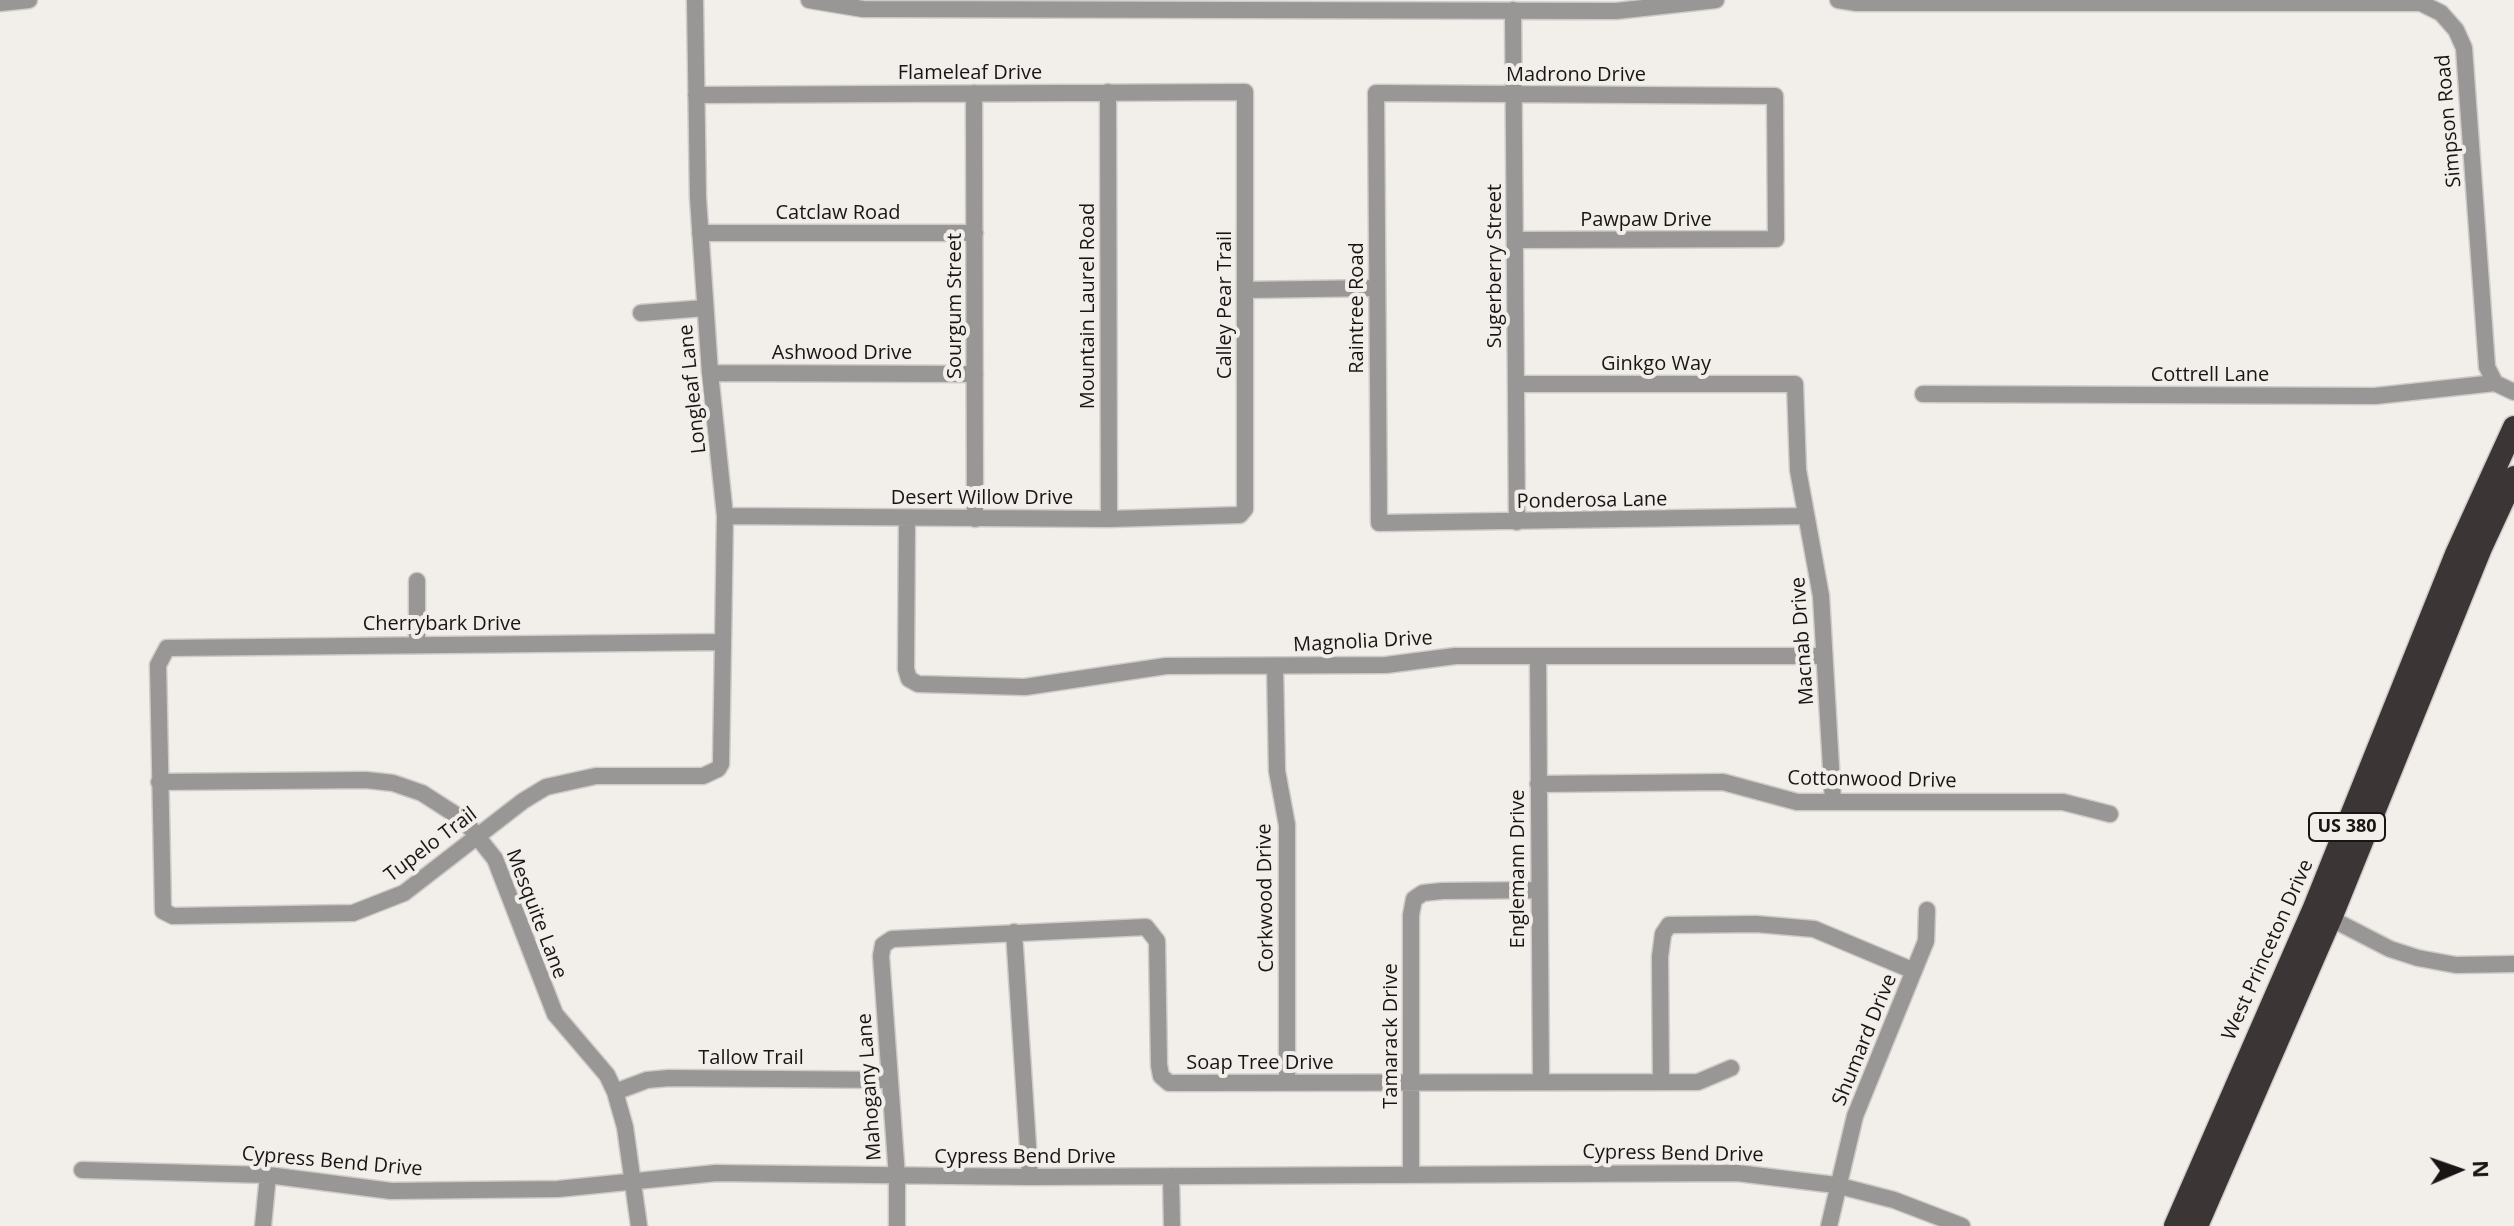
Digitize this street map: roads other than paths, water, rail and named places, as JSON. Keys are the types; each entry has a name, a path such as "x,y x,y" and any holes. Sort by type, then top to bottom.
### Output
{"highway":[{"name":"West Princeton Drive","path":"2197,1226 2322,914 2456,554 2514,427"},
{"name":"West Princeton Drive","path":"2175,1226 2322,914 2514,477"}],"street":[{"path":"0,3 29,0"},
{"name":"Longleaf Lane","path":"695,0 700,233 725,516 721,764 715,773"},
{"path":"809,0 863,9 1513,10 1647,9 1716,0"},
{"path":"1542,10 1592,0"},
{"name":"Simpson Road","path":"1838,0 1857,3 2421,3 2441,13 2456,30 2464,48 2487,367 2495,383"},
{"name":"Sugerberry Street","path":"1513,10 1517,522"},
{"name":"Mountain Laurel Road","path":"1108,92 1109,519"},
{"name":"Flameleaf Drive","path":"696,95 1245,92"},
{"name":"Calley Pear Trail","path":"1240,515 1245,509 1245,92"},
{"name":"Sourgum Street","path":"974,93 975,519"},
{"name":"Madrono Drive","path":"1376,93 1775,96 1776,239"},
{"name":"Raintree Road","path":"1376,93 1379,523"},
{"name":"Catclaw Road","path":"700,233 975,233"},
{"name":"Pawpaw Drive","path":"1515,240 1776,239"},
{"path":"1245,290 1377,288"},
{"path":"641,313 705,308"},
{"name":"Ashwood Drive","path":"710,373 975,374"},
{"path":"2495,383 2514,392"},
{"name":"Cottrell Lane","path":"1923,394 2375,396 2495,383"},
{"name":"Ginkgo Way","path":"1516,384 1795,384"},
{"name":"Macnab Drive","path":"1795,384 1795,442 1806,516 1820,578 1833,802"},
{"name":"Desert Willow Drive","path":"725,516 1109,519 1240,515"},
{"name":"Ponderosa Lane","path":"1379,523 1806,516"},
{"name":"Magnolia Drive","path":"907,519 906,669 909,679 918,684 1025,687 1141,668 1386,665 1455,656 1823,656"},
{"path":"417,581 417,645"},
{"name":"Cherrybark Drive","path":"159,782 158,665 162,652 174,647 723,642"},
{"name":"Englemann Drive","path":"1538,657 1537,890 1541,1082"},
{"name":"Corkwood Drive","path":"1275,666 1277,771 1287,825 1287,1083"},
{"name":"Tupelo Trail","path":"159,782 163,911 173,916 353,913 404,893 523,801 546,787 569,780 703,776 715,773"},
{"name":"Mesquite Lane","path":"159,782 366,780 393,783 447,807 479,834 495,859 555,1014 607,1075 615,1092 625,1127 639,1226"},
{"name":"Cottonwood Drive","path":"1538,784 1723,782 1786,800 2063,802 2110,814"},
{"name":"Tamarack Drive","path":"1411,1173 1411,915 1414,899 1423,893 1442,891 1537,890"},
{"name":"Shumard Drive","path":"1829,1226 1836,1185 1855,1116 1926,941 1927,910"},
{"path":"2322,914 2390,949 2418,958 2456,965 2514,964"},
{"path":"1661,1081 1663,934 1669,925 1756,924 1814,929 1914,971"},
{"name":"Soap Tree Drive","path":"883,945 892,939 1014,932 1134,926 1153,931 1159,950 1159,1065 1164,1081 1698,1082 1731,1068"},
{"path":"1014,932 1030,1177"},
{"name":"Mahogany Lane","path":"883,945 897,1177 897,1226"},
{"name":"Tallow Trail","path":"615,1092 647,1080 669,1078 890,1080"},
{"name":"Cypress Bend Drive","path":"82,1170 268,1175 391,1191 558,1189 716,1173 1030,1177 1737,1173 1836,1185 1894,1200 1962,1226"},
{"path":"263,1226 268,1175"},
{"path":"1171,1176 1172,1226"}]}
